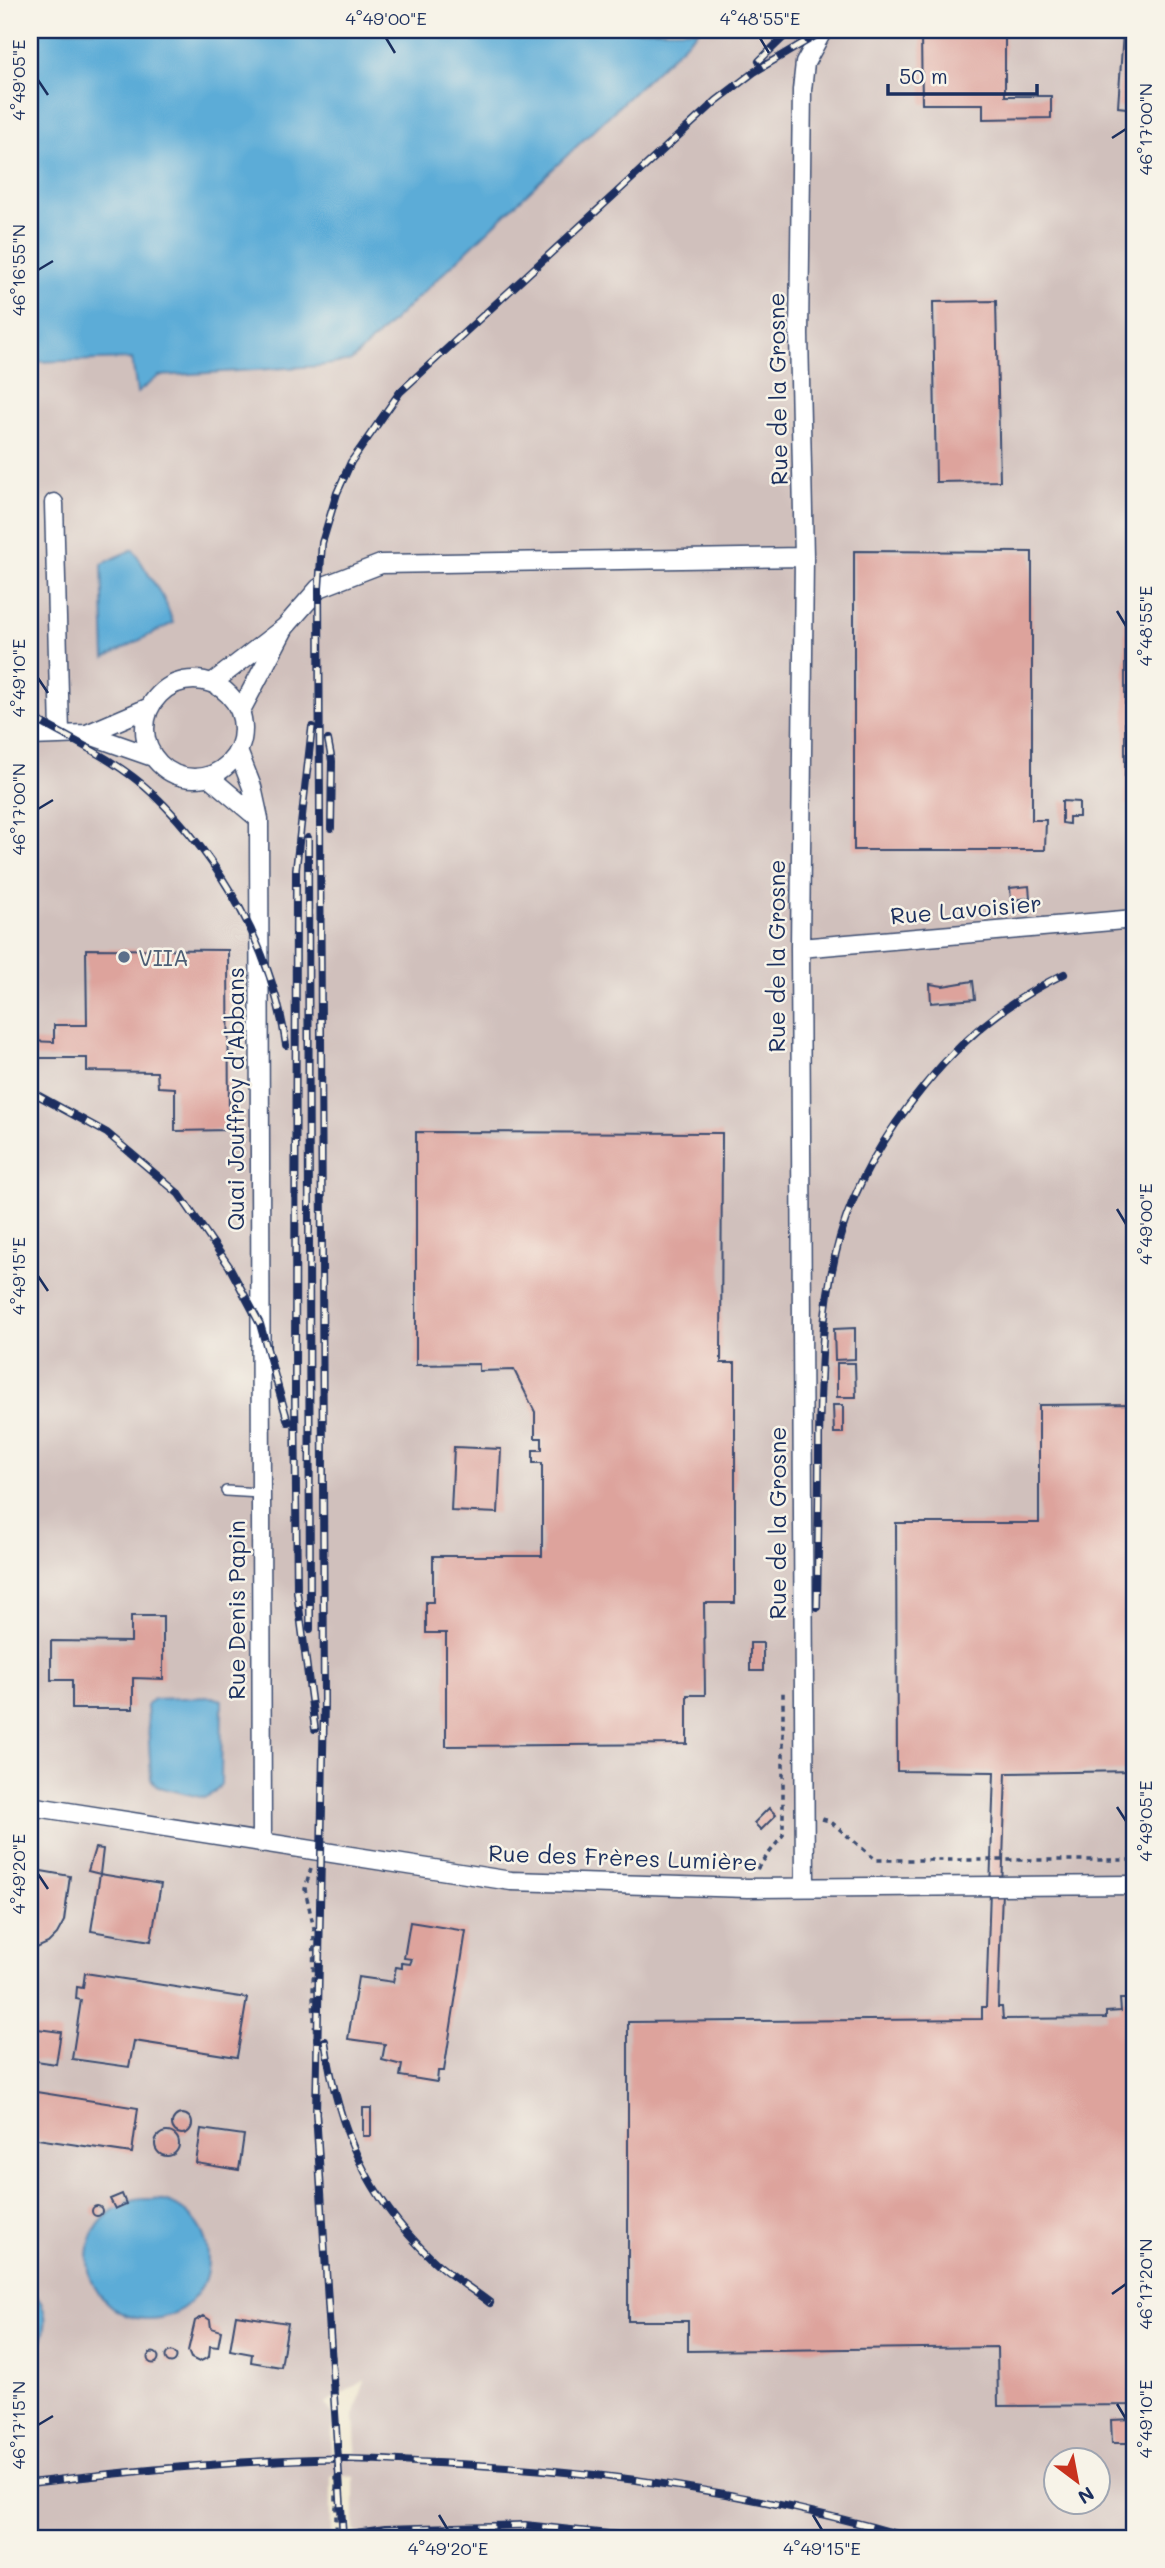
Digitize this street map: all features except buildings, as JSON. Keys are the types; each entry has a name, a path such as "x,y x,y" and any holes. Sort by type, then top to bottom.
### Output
{"street":[{"name":"Rue de la Grosne","path":"804,1886 800,948 804,557 799,335 802,90 806,63 823,30"},
{"path":"54,503 60,733"},
{"path":"212,683 285,626 319,588 381,564 804,557"},
{"path":"240,712 285,626"},
{"path":"30,736 87,734 153,757 178,776 193,779 220,771 238,751 243,725 233,700 212,683 198,680 170,686 150,707 87,734"},
{"path":"150,707 145,733 153,757"},
{"name":"Quai Jouffroy d'Abbans","path":"238,751 252,787 258,820 260,1378"},
{"path":"208,776 258,820"},
{"name":"Rue Lavoisier","path":"800,948 1135,919"},
{"name":"Rue Denis Papin","path":"260,1378 262,1843"},
{"name":"Rue des Frères Lumière","path":"30,1806 511,1881 748,1888 1135,1885"}],"lane":[{"path":"226,1491 260,1493"}],"path":[{"path":"803,1816 830,1821 876,1860 1135,1860"},
{"path":"317,1850 305,1889 314,1929 313,1996 321,2182 335,2386 336,2538"}],"shaded area":[{"path":"699,30 1135,30 1135,2538 360,2538 354,2530 354,2477 331,2475 331,2538 30,2538 30,362 133,359 137,392 159,376 319,366 351,361","holes":["365,2380 354,2416 356,2453 331,2452 333,2416 326,2403"]}],"water":[{"path":"30,30 699,30 351,361 319,366 159,376 137,393 132,359 30,362"},
{"path":"133,549 165,601 173,623 105,658 102,564"},
{"path":"212,1697 222,1700 221,1784 215,1792 204,1798 158,1787 151,1779 147,1705 153,1699"},
{"path":"148,2199 171,2204 190,2217 203,2236 208,2259 203,2282 190,2301 171,2314 148,2319 125,2314 106,2301 93,2282 88,2259 93,2236 106,2217 125,2204"},
{"path":"30,2290 42,2306 45,2324 41,2342 30,2359"}],"railway":[{"path":"759,61 791,30"},
{"path":"343,2538 316,2113 324,1702 319,588 322,543 337,493 351,462 400,392 716,101 754,72 825,30"},
{"path":"30,716 109,760 138,781 177,819 200,847 240,908 256,941 269,975 286,1045"},
{"path":"312,727 296,869 295,1394 297,1592 315,1729"},
{"path":"328,740 332,761 331,828"},
{"path":"308,838 310,1629"},
{"path":"817,1607 823,1337 829,1287 847,1216 864,1176 886,1138 911,1102 955,1051 1006,1008 1064,974"},
{"path":"30,1091 107,1133 179,1194 229,1266 260,1324 288,1422"},
{"path":"325,2041 347,2132 372,2185 408,2234 431,2258 490,2303"},
{"path":"30,2483 243,2462 315,2459 498,2466 618,2478 735,2496 912,2538"},
{"path":"319,2538 385,2529 525,2525 645,2538"}],"place":[{"name":"VIIA","path":"124,957"}]}
